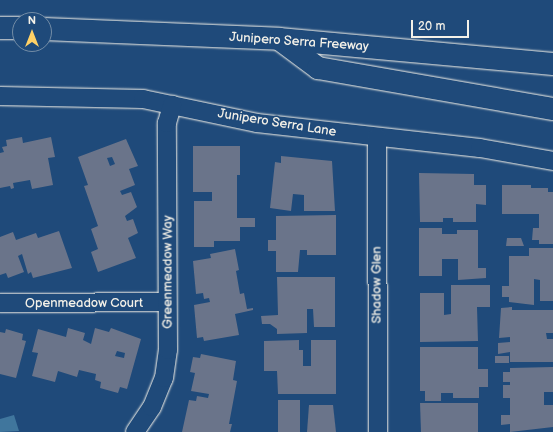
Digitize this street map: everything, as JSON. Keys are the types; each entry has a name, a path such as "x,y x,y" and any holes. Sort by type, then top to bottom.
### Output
{"highway":[{"path":"0,28 12,28"},
{"name":"Junipero Serra Freeway","path":"52,29 279,39 553,64"},
{"path":"279,39 318,68 553,109"}],"street":[{"name":"Junipero Serra Lane","path":"0,96 143,99 257,123 377,138 480,148 553,161"},
{"name":"Greenmeadow Way","path":"134,432 152,407 164,378 168,350 167,123 172,105"},
{"name":"Shadow Glen","path":"377,138 378,432"},
{"name":"Openmeadow Court","path":"0,303 167,302"}],"water":[{"path":"14,415 19,431 0,432 0,419"}],"building":[{"path":"22,137 23,143 51,137 55,157 48,158 53,185 32,189 30,180 13,183 14,188 11,189 10,186 0,188 0,153 4,152 2,147 7,146 6,140"},
{"path":"126,139 138,166 129,169 135,185 120,191 122,195 131,192 137,207 125,216 127,221 133,219 138,233 128,238 136,258 98,272 91,252 98,249 91,229 98,226 84,186 88,185 78,157","holes":["112,157 115,164 110,166 107,158"]},
{"path":"193,146 240,146 240,175 237,175 237,218 255,218 255,227 240,227 240,241 214,241 214,247 194,247 194,201 212,201 212,192 193,192"},
{"path":"281,156 332,161 335,211 304,211 304,195 293,194 291,211 270,208 275,162 281,163"},
{"path":"419,173 474,174 474,185 486,185 486,205 476,204 476,222 453,222 453,218 443,218 443,222 420,222"},
{"path":"502,185 531,185 531,188 548,188 548,192 553,192 553,244 539,244 539,240 532,240 533,228 539,228 539,214 502,214"},
{"path":"336,215 336,255 307,255 307,250 300,250 298,272 276,272 276,251 268,251 268,240 276,240 276,216"},
{"path":"419,228 442,228 442,234 457,234 457,230 478,230 478,268 486,268 486,278 458,280 458,259 442,259 442,276 419,276"},
{"path":"59,231 72,268 33,278 31,272 28,274 22,254 18,256 24,272 8,278 6,273 0,275 0,237 13,232 16,240 36,233 38,238"},
{"path":"507,238 521,238 524,246 506,246"},
{"path":"529,248 553,248 553,301 540,301 540,280 534,279 534,305 509,302 509,297 502,297 502,286 509,286 509,256 529,256"},
{"path":"235,249 239,270 236,271 240,294 244,293 247,309 253,308 253,310 235,314 239,335 204,341 203,337 197,338 194,305 210,302 209,298 204,299 203,293 196,294 193,261 211,258 210,254"},
{"path":"277,277 335,277 335,327 314,327 313,309 307,309 307,333 277,334 277,329 270,324 262,324 261,316 278,315"},
{"path":"451,285 490,285 490,307 477,307 478,341 420,342 420,293 444,293 444,315 451,314"},
{"path":"512,307 512,310 553,310 553,333 546,333 547,339 553,339 553,362 510,362 510,352 498,354 498,343 510,342 510,337 499,338 501,308"},
{"path":"68,328 85,333 83,340 91,344 95,328 109,332 111,328 141,339 127,389 120,387 118,393 100,388 101,382 95,380 96,374 79,370 77,377 58,371 55,382 32,376 38,353 32,352 38,329 66,337","holes":["117,351 125,353 124,358 115,356"]},
{"path":"6,329 23,334 22,340 26,341 16,378 0,374 0,332 5,333"},
{"path":"299,340 299,350 303,350 303,366 311,366 311,340 336,340 336,394 278,394 277,371 264,371 264,341"},
{"path":"420,347 478,347 478,369 488,369 488,387 479,387 479,398 453,398 453,393 441,393 441,401 425,401 425,391 420,391"},
{"path":"201,354 236,361 233,380 237,381 229,424 232,424 230,432 182,432 189,400 196,401 197,396 208,398 209,394 191,391 195,373 190,372 193,357 200,358"},
{"path":"495,356 509,356 509,363 495,363"},
{"path":"553,367 553,392 544,392 544,405 553,405 553,427 510,432 510,424 501,425 501,415 510,415 510,398 503,398 503,385 510,385 510,382 503,382 503,372 510,372 510,368"},
{"path":"278,400 300,400 300,432 278,432"},
{"path":"420,403 478,403 478,432 421,432"},
{"path":"309,405 333,405 336,432 307,432"}]}
